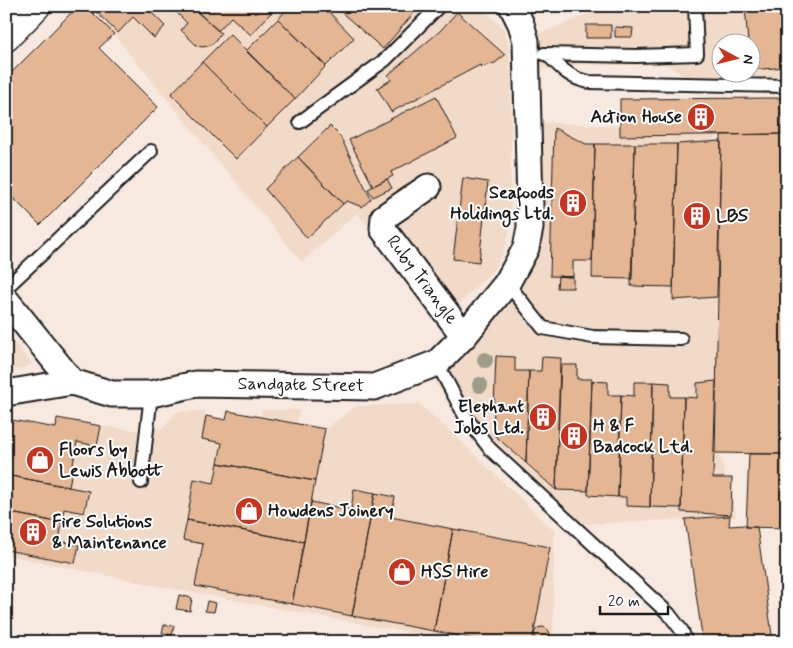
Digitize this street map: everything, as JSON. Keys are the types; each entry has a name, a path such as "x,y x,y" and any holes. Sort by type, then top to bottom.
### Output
{"highway":[{"path":"6,37 36,6"}],"street":[{"name":"Sandgate Street","path":"72,382 112,394 151,394 196,384 374,387 437,363 464,336 507,283 526,248 530,228 537,54 526,41 522,24 513,7"},
{"name":"Ruby Triangle","path":"428,187 384,217 383,229 464,336"},
{"path":"6,300 72,382 6,394"}],"lane":[{"path":"300,122 385,60 439,6"},
{"path":"537,54 636,56 697,54 696,6"},
{"path":"537,54 577,80 589,82 787,86"},
{"path":"6,288 151,151"},
{"path":"507,283 543,328 593,337 681,339"},
{"path":"437,363 465,416 490,449 668,614 682,631 686,642"},
{"path":"141,482 151,394"}],"shaded area":[{"path":"90,6 489,6 486,12 504,29 508,42 511,70 511,222 507,242 494,269 443,320 357,213 302,262"},
{"path":"609,6 787,6 787,77 760,77 760,32 710,32 710,78 684,76 667,65 575,65 542,70 536,35"},
{"path":"539,122 716,131 717,445 736,517 582,524 435,384 529,275"},
{"path":"6,332 32,364 6,374"},
{"path":"419,404 449,430 554,531 553,642 459,642 153,585 6,555 6,419 56,428 57,418 134,430 164,428 176,412 205,411 206,416 226,420 228,411 260,417 262,410 299,410 297,423 325,429 356,406"}],"building":[{"path":"78,6 86,6 114,34 99,48 158,107 40,225 6,191 6,78"},
{"path":"102,6 145,6 165,26 154,38 133,17 118,33 96,12"},
{"path":"170,6 191,6 221,33 214,43 208,46 196,45 181,30 187,23"},
{"path":"199,6 277,6 251,35 231,17 218,31 195,10"},
{"path":"290,6 323,6 354,38 326,66 278,19"},
{"path":"344,6 420,6 383,49 340,11"},
{"path":"787,6 787,67 760,69 760,32 747,32 745,7"},
{"path":"457,12 505,55 495,63 482,67 480,65 391,112 377,88 391,80 388,75 440,31"},
{"path":"278,19 326,66 295,99 246,51"},
{"path":"586,25 611,25 611,38 586,38"},
{"path":"615,27 633,28 632,37 615,37"},
{"path":"230,34 295,99 267,127 202,62"},
{"path":"202,62 267,127 236,159 171,94"},
{"path":"436,96 457,138 391,172 393,176 373,186 349,140"},
{"name":"Action House","path":"781,98 782,134 620,136 620,99"},
{"path":"330,126 340,136 371,199 362,207 347,201 343,204 298,157"},
{"name":"Seafoods Holidings Ltd.","path":"554,128 586,144 595,144 592,261 573,261 573,277 550,276"},
{"path":"721,135 787,135 787,454 715,453"},
{"name":"LBS","path":"721,141 717,297 673,300 677,144"},
{"path":"595,144 635,144 632,279 592,278"},
{"name":"LBS","path":"635,144 677,144 673,287 631,286"},
{"path":"298,157 343,204 307,238 265,189"},
{"path":"463,178 488,182 479,262 453,259"},
{"path":"387,179 392,188 373,197 368,189"},
{"path":"558,276 573,277 573,288 557,288"},
{"path":"496,356 515,357 515,371 529,371 526,463 493,434"},
{"name":"Elephant Jobs Ltd.","path":"542,357 561,358 556,490 526,463 529,371 541,371"},
{"name":"H & F Badcock Ltd.","path":"560,365 577,365 577,379 592,379 588,491 556,490"},
{"path":"592,381 608,382 608,395 621,395 618,497 588,495"},
{"path":"716,381 713,478 732,478 731,515 681,512 684,397 697,398 697,383"},
{"path":"634,382 653,382 650,507 626,506 626,497 618,497 621,395 634,396"},
{"path":"653,382 670,383 670,397 684,397 681,508 650,507"},
{"path":"228,411 325,429 315,481 218,463 222,443 202,439 206,416 226,420"},
{"name":"Floors by Lewis Abbott","path":"57,418 101,426 97,446 77,442 69,487 6,475 6,419 56,428"},
{"path":"749,454 787,454 787,528 746,527"},
{"name":"Howdens Joinery","path":"218,463 315,481 304,542 187,520 194,479 214,483"},
{"path":"6,475 89,491 84,513 64,509 62,523 6,512"},
{"path":"354,489 375,493 352,616 292,604 311,502 351,510"},
{"name":"HSS Hire","path":"375,493 395,497 391,517 453,529 434,631 352,616"},
{"name":"Fire Solutions & Maintenance","path":"6,512 62,523 59,541 79,545 75,563 6,550"},
{"path":"730,516 729,526 745,525 746,527 757,527 773,642 703,642 685,519"},
{"path":"187,520 304,542 292,604 195,586 203,544 183,540"},
{"path":"453,529 550,547 532,642 490,642 434,631"},
{"path":"179,595 192,598 190,611 176,609"},
{"path":"207,601 216,603 214,612 205,611"},
{"path":"164,625 174,626 172,635 162,633"},
{"path":"542,627 550,635 542,643 534,635"},
{"path":"645,635 656,637 655,642 644,642"},
{"path":"39,637 69,642 39,642"}],"place":[{"name":"Action House","path":"701,117"},
{"name":"Seafoods Holidings Ltd.","path":"573,203"},
{"name":"LBS","path":"697,216"},
{"name":"Elephant Jobs Ltd.","path":"543,417"},
{"name":"H & F Badcock Ltd.","path":"574,436"},
{"name":"Floors by Lewis Abbott","path":"40,460"},
{"name":"Howdens Joinery","path":"249,511"},
{"name":"Fire Solutions & Maintenance","path":"33,532"},
{"name":"HSS Hire","path":"402,572"}]}
